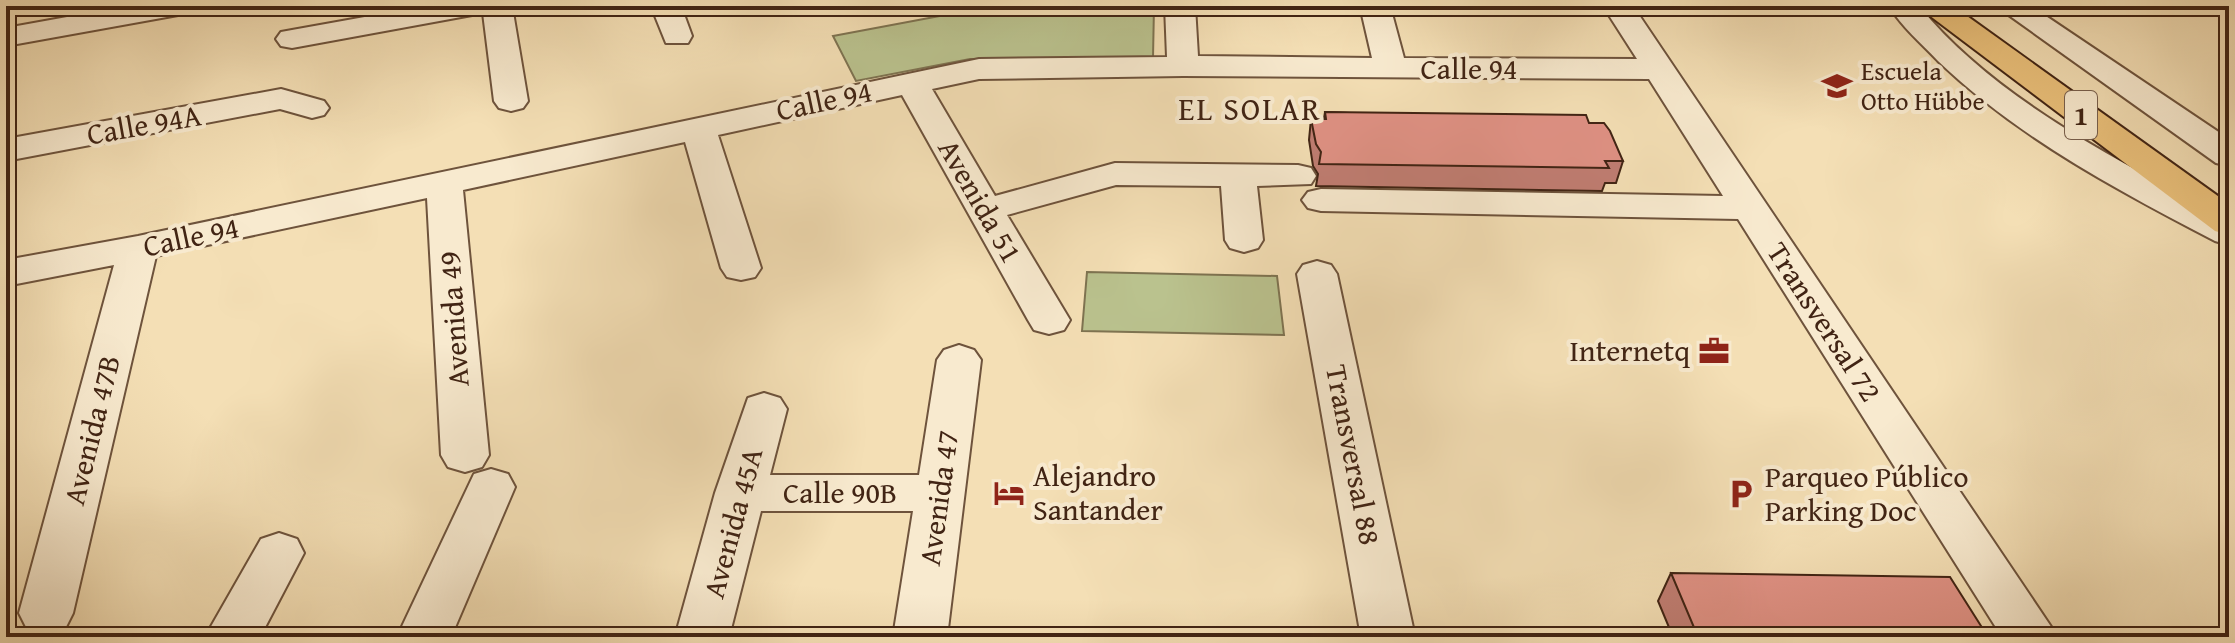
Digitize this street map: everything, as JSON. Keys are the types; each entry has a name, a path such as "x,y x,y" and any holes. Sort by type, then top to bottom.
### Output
{"highway":[{"name":"1","path":"1933,6 2229,223"},
{"name":"1","path":"1970,6 2229,189"}],"street":[{"path":"6,37 178,6"},
{"path":"290,77 292,6"},
{"name":"Calle 94A","path":"6,150 290,77 477,6"},
{"path":"497,6 511,101"},
{"path":"666,6 677,36"},
{"path":"1180,6 1183,66"},
{"path":"1375,6 1391,69"},
{"name":"Transversal 72","path":"1618,6 2031,637"},
{"path":"1904,6 1951,56 2021,112 2155,196 2229,233"},
{"path":"2011,6 2229,155"},
{"name":"Calle 94","path":"6,273 138,248 979,69 1183,66 1657,69"},
{"name":"Avenida 51","path":"911,82 1049,320"},
{"path":"698,128 741,268"},
{"path":"985,210 1115,174 1238,175 1310,188 1748,208"},
{"path":"1238,175 1244,240"},
{"name":"Avenida 49","path":"424,637 478,471 444,183"},
{"name":"Avenida 47B","path":"46,613 138,248"},
{"name":"Transversal 88","path":"1317,274 1388,637"},
{"name":"Avenida 47","path":"920,637 959,360"},
{"name":"Avenida 45A","path":"702,637 764,409"},
{"name":"Calle 90B","path":"739,493 940,493"},
{"path":"232,637 279,553"}],"green space":[{"path":"993,6 1154,6 1153,58 970,59 856,81 833,36"},
{"path":"1087,272 1277,276 1284,335 1082,331"}],"building":[{"path":"1325,112 1586,115 1589,123 1604,123 1623,161 1605,161 1609,168 1319,164 1321,152 1316,144 1311,119 1326,119"},
{"path":"1671,573 1950,577 1988,637 1698,637"}],"place":[{"name":"Escuela Otto Hübbe","path":"1837,86"},
{"name":"Internetq","path":"1714,351"},
{"name":"Alejandro Santander","path":"1009,493"},
{"name":"Parqueo Público Parking Doc","path":"1741,494"}],"district":[{"name":"EL SOLAR","path":"1250,109"}]}
